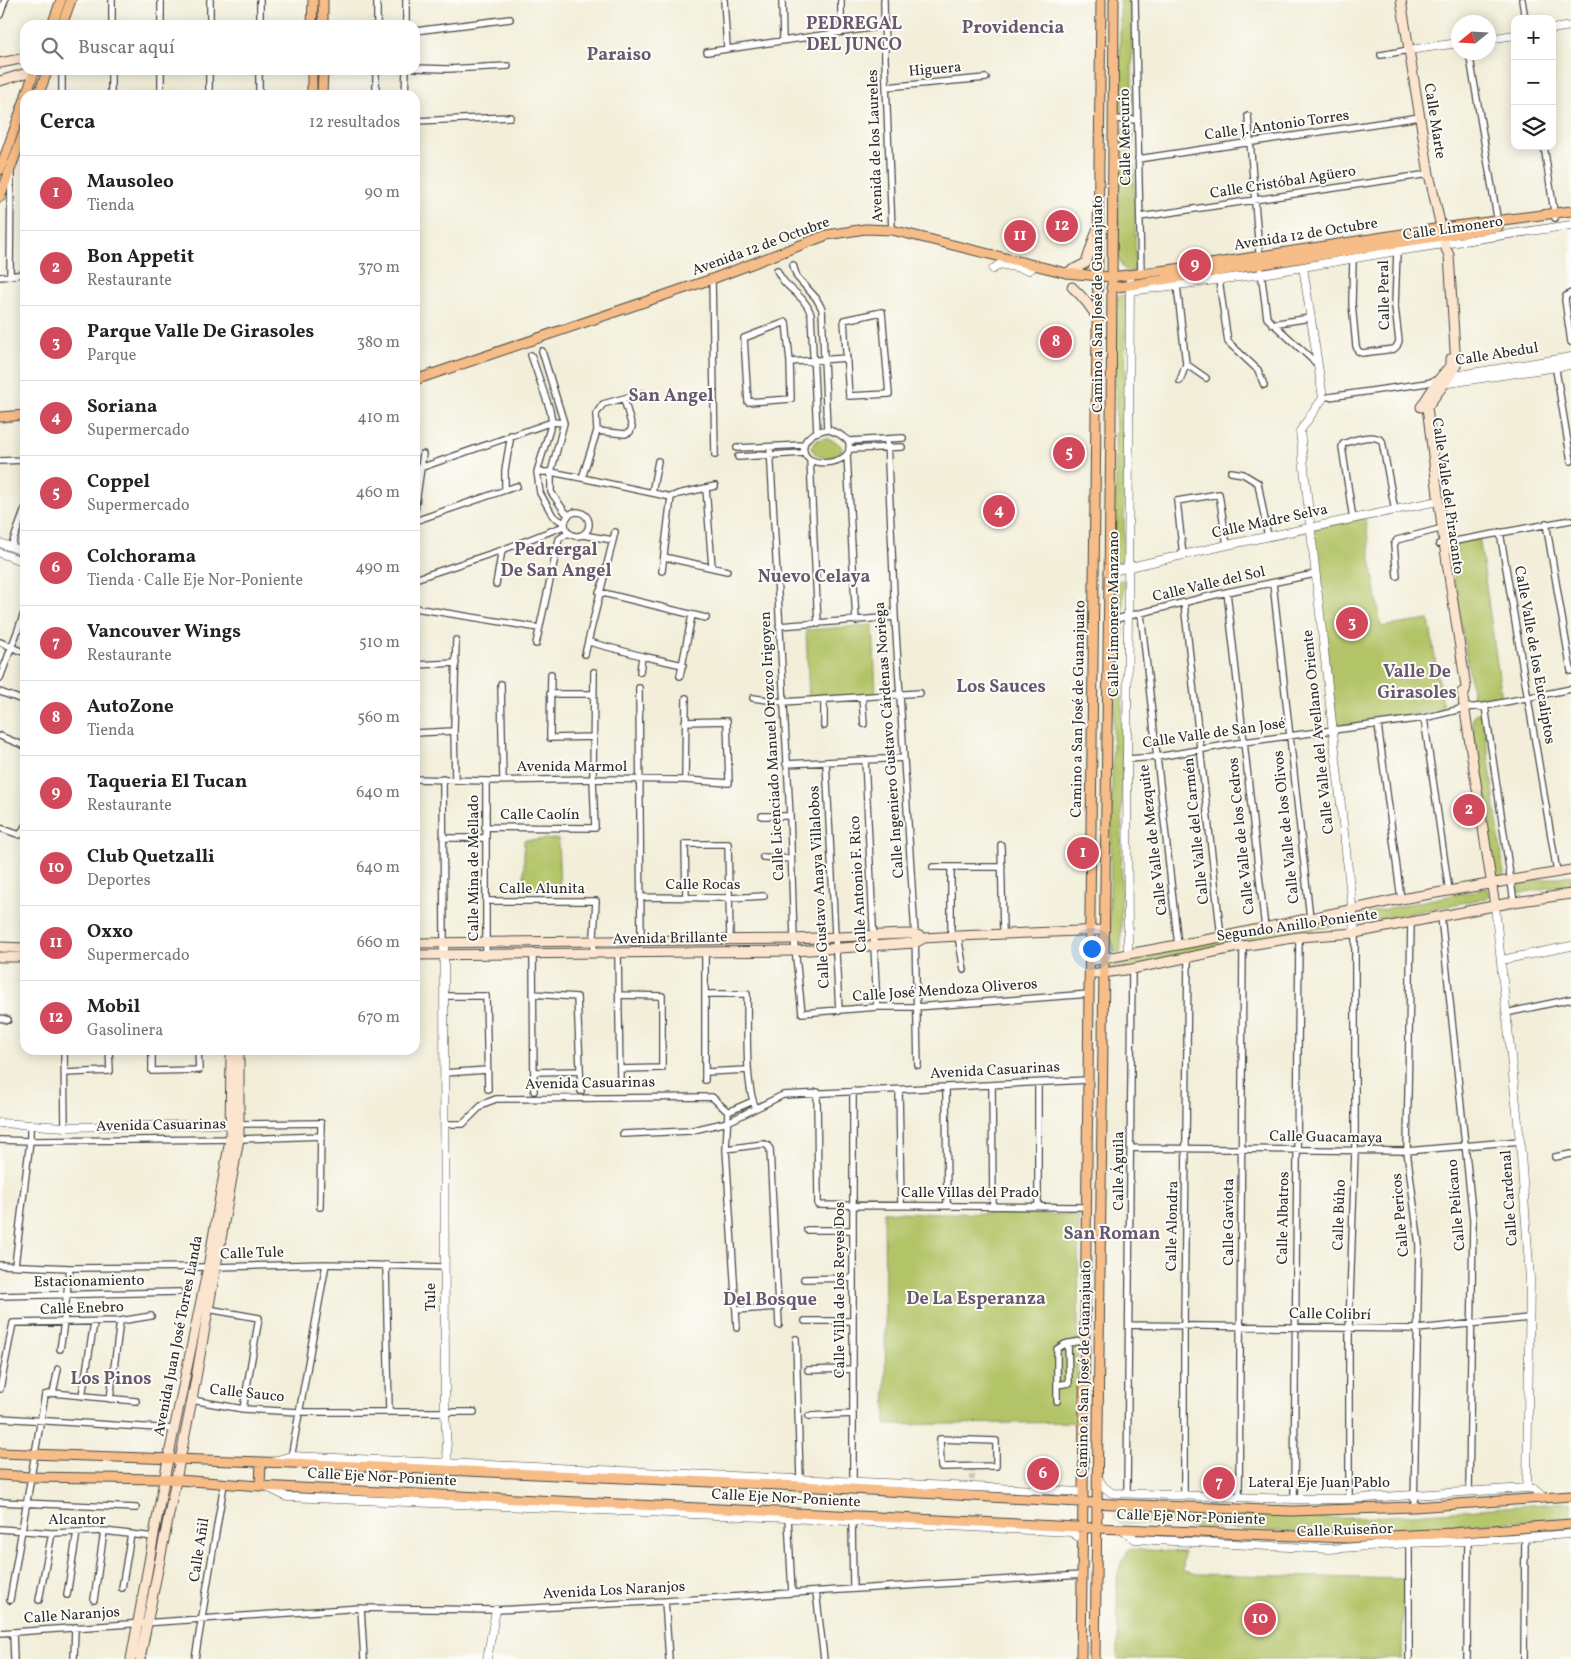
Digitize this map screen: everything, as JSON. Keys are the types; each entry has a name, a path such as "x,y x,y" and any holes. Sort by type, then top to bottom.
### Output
{"main road":[{"path":"54,20 61,0"},
{"path":"64,20 71,0"},
{"path":"312,0 312,20"},
{"path":"323,0 323,20"},
{"name":"Camino a San José de Guanajuato","path":"1081,1659 1101,0"},
{"name":"Camino a San José de Guanajuato","path":"1095,1659 1114,0"},
{"name":"Calle Marte","path":"1401,0 1429,174 1445,247"},
{"path":"0,63 20,59"},
{"path":"0,81 20,75"},
{"path":"28,90 33,75"},
{"path":"40,90 46,75"},
{"path":"312,75 312,90"},
{"path":"322,90 323,75"},
{"path":"0,170 20,113"},
{"path":"0,197 20,142"},
{"name":"Avenida 12 de Octubre","path":"1555,216 1571,211"},
{"name":"Avenida 12 de Octubre","path":"420,378 712,279 827,235 865,228 892,230 1066,273 1111,277 1260,261 1442,232 1555,216 1571,216"},
{"path":"1066,273 1086,263 1097,230"},
{"name":"Calle Valle del Piracanto","path":"1445,247 1450,366 1421,406 1440,529 1460,687 1464,695 1495,906"},
{"path":"1111,288 1130,288 1260,261"},
{"path":"1072,287 1084,297 1098,321"},
{"path":"0,417 20,415"},
{"name":"Segundo Anillo Poniente","path":"1090,961 1104,960 1221,937 1401,899 1571,870"},
{"name":"Segundo Anillo Poniente","path":"1090,973 1132,969 1243,946 1299,937 1355,933 1514,902 1571,894"},
{"name":"Avenida Brillante","path":"420,944 794,939 873,936 924,938 1104,930"},
{"name":"Avenida Brillante","path":"420,955 795,951 874,947 915,938"},
{"path":"0,947 20,948"},
{"path":"0,957 20,957"},
{"name":"Avenida Juan José Torres Landa","path":"231,1055 230,1125 235,1139"},
{"name":"Avenida Juan José Torres Landa","path":"142,1625 164,1479 211,1267 235,1139 240,1124 239,1055"},
{"name":"Avenida Juan José Torres Landa","path":"142,1625 176,1480 192,1400 208,1309 211,1267"},
{"name":"Calle Eje Nor-Poniente","path":"0,1453 265,1462 290,1459 853,1485 1097,1503 1292,1510 1414,1507 1571,1496"},
{"path":"262,1486 265,1462"},
{"name":"Calle Eje Nor-Poniente","path":"0,1475 164,1479 262,1486 1096,1528 1347,1538 1409,1539 1571,1524"},
{"path":"131,1659 142,1625"},
{"path":"140,1659 142,1625"}],"street":[{"path":"0,15 5,0"},
{"path":"112,0 112,20"},
{"path":"161,0 161,20"},
{"path":"210,0 210,20"},
{"path":"260,0 260,20"},
{"path":"377,0 377,20"},
{"path":"406,0 406,20"},
{"path":"724,0 727,48"},
{"path":"782,0 783,40"},
{"path":"841,0 841,32"},
{"name":"Avenida de los Laureles","path":"884,0 892,230"},
{"name":"Calle Mercurio","path":"1135,0 1141,274"},
{"path":"1522,0 1524,15"},
{"path":"420,30 510,19"},
{"path":"707,52 884,26"},
{"path":"1556,28 1571,26"},
{"path":"1496,37 1511,35"},
{"path":"1381,54 1451,44"},
{"path":"1470,60 1498,224"},
{"path":"420,68 447,69 508,66"},
{"path":"62,75 62,90"},
{"path":"111,75 111,90"},
{"path":"161,75 161,90"},
{"path":"209,75 209,90"},
{"path":"259,75 259,90"},
{"path":"376,75 376,90"},
{"path":"405,90 406,75"},
{"name":"Higuera","path":"886,87 986,78"},
{"path":"1248,116 1260,261 1267,318 1316,363"},
{"path":"420,121 510,117"},
{"name":"Calle J. Antonio Torres","path":"1138,159 1420,117"},
{"path":"1112,119 1138,120"},
{"path":"1545,150 1555,216"},
{"path":"10,276 11,166"},
{"name":"Calle Cristóbal Agüero","path":"1140,217 1429,174"},
{"name":"Calle Limonero","path":"1130,288 1177,286 1262,274 1397,251 1445,247 1571,225"},
{"name":"Calle Peral","path":"1354,258 1352,304 1358,351 1362,353 1394,349 1398,346 1399,341 1395,307 1397,251"},
{"path":"993,269 1000,264 1028,270 1036,265"},
{"path":"792,265 797,277 816,298 822,309 827,430"},
{"path":"1303,267 1316,363 1326,397"},
{"path":"777,270 780,279 807,303 811,314 817,432"},
{"path":"0,277 20,275"},
{"name":"Calle Limonero Manzano","path":"1128,954 1127,759 1130,275"},
{"path":"712,279 715,455"},
{"path":"1219,280 1228,342 1258,370 1264,385"},
{"path":"1177,286 1186,364 1180,380"},
{"path":"1571,293 1566,296 1565,300 1571,342"},
{"path":"882,312 888,394 849,396 847,358 844,320 882,312"},
{"path":"1272,324 1310,318"},
{"path":"786,322 790,362 791,399 748,402 744,338 786,322"},
{"path":"542,351 564,423 551,472 551,492 568,515"},
{"path":"530,355 550,410 552,422 537,472 540,493 553,516 564,525 568,533 575,537 584,534 613,540"},
{"name":"Calle Abedul","path":"1554,364 1571,357"},
{"path":"790,362 847,358"},
{"path":"1186,364 1206,378"},
{"path":"1554,364 1571,462"},
{"name":"Calle Abedul","path":"1326,397 1554,364 1571,365"},
{"path":"544,392 554,389"},
{"path":"582,478 597,431 596,414 598,408 603,404 643,393"},
{"name":"Calle Valle del Avellano Oriente","path":"1326,397 1300,431 1355,933"},
{"path":"597,431 624,434 630,432 632,427 624,399"},
{"path":"420,468 552,422 564,423"},
{"path":"818,624 810,460 804,453 803,445 809,436 827,430 839,434 849,441 903,438"},
{"path":"505,490 505,470 511,435"},
{"path":"1353,519 1342,447 1343,444 1373,437 1382,441 1395,510"},
{"name":"Calle Ingeniero Gustavo Cárdenas Noriega","path":"887,440 895,617 915,938 918,1065"},
{"path":"849,441 856,621"},
{"path":"737,448 803,445"},
{"name":"Calle Licenciado Manuel Orozco Irigoyen","path":"770,447 782,702 790,816 794,939 802,1013"},
{"path":"810,460 836,461 848,452 902,447"},
{"path":"738,457 804,453"},
{"path":"420,468 423,454"},
{"path":"0,461 20,460"},
{"path":"652,494 658,461"},
{"path":"537,472 551,472 582,478 671,498 678,494 715,486"},
{"path":"1231,472 1243,474 1258,483 1268,536"},
{"path":"420,519 517,486"},
{"path":"706,488 712,567"},
{"path":"1183,555 1177,501 1219,494 1227,545"},
{"path":"662,571 671,498"},
{"name":"Calle Madre Selva","path":"1108,572 1436,501"},
{"path":"420,577 502,550 550,531 564,525 568,515 576,512 586,516 589,524 584,534"},
{"path":"1442,544 1571,520"},
{"path":"11,546 20,522"},
{"path":"1546,524 1571,671"},
{"path":"1397,576 1394,545 1397,540 1440,529"},
{"path":"550,531 556,534 559,539"},
{"path":"585,654 615,532"},
{"name":"Calle Valle de los Eucaliptos","path":"1500,532 1557,872"},
{"path":"536,644 559,539 568,533"},
{"path":"1,548 11,546 20,550"},
{"path":"1,548 20,559"},
{"path":"496,584 502,550"},
{"path":"664,557 728,570"},
{"name":"Calle Valle del Sol","path":"1108,621 1227,592 1315,574"},
{"name":"Calle Valle de los Olivos","path":"1273,583 1310,918"},
{"path":"599,592 706,618"},
{"name":"Calle Valle de los Cedros","path":"1227,592 1265,928"},
{"name":"Calle Valle del Carmén","path":"1184,603 1221,937"},
{"path":"420,609 539,628"},
{"name":"Calle Valle de Mezquite","path":"1141,614 1178,944"},
{"path":"680,676 692,615"},
{"path":"779,626 895,617"},
{"path":"0,678 20,624"},
{"path":"455,780 456,640"},
{"path":"0,642 20,651"},
{"path":"589,642 682,664"},
{"path":"640,672 642,656"},
{"path":"420,665 456,663"},
{"path":"594,672 594,779"},
{"path":"551,674 550,738 594,737"},
{"path":"501,684 503,780"},
{"path":"639,688 641,940"},
{"name":"Calle Valle de San José","path":"1127,759 1156,757 1332,729 1424,718 1528,696 1571,690"},
{"path":"0,692 20,699"},
{"path":"753,698 782,702 920,693"},
{"path":"550,694 593,694"},
{"path":"862,697 864,724"},
{"path":"685,780 686,698"},
{"path":"824,699 824,726"},
{"path":"1485,706 1514,902"},
{"path":"1424,718 1448,891"},
{"name":"Avenida Marmol","path":"420,779 486,781 685,780 729,783 727,721 685,722"},
{"path":"1378,725 1401,899"},
{"path":"420,733 454,731"},
{"path":"0,736 20,744"},
{"path":"786,764 904,758"},
{"name":"Calle Antonio F. Rico","path":"866,760 877,1007"},
{"name":"Calle Gustavo Anaya Villalobos","path":"826,762 839,1010"},
{"path":"443,779 444,943"},
{"name":"Calle Caolín","path":"485,827 595,828 594,779"},
{"name":"Calle Mina de Mellado","path":"486,781 486,954"},
{"path":"762,816 790,816"},
{"path":"0,828 20,835"},
{"name":"Calle Caolín","path":"443,838 485,838"},
{"path":"686,898 685,844 728,844 730,940"},
{"path":"1001,845 1003,933"},
{"path":"763,857 791,859"},
{"path":"933,867 1002,867"},
{"path":"951,867 955,936 964,970"},
{"name":"Calle Rocas","path":"641,897 729,898 764,896"},
{"name":"Calle Alunita","path":"487,901 596,901 594,942"},
{"name":"Calle Cardenal","path":"1495,906 1520,1141 1530,1279 1527,1488"},
{"name":"Calle Pelícano","path":"1441,916 1474,1230 1469,1492"},
{"name":"Calle Pericos","path":"1411,922 1407,1151 1419,1245 1414,1507"},
{"name":"Calle Búho","path":"1349,1499 1349,1328 1355,1151 1355,933"},
{"name":"Calle Albatros","path":"1294,1499 1299,937"},
{"path":"593,954 594,942"},
{"name":"Tule","path":"444,943 445,1413 448,1466"},
{"name":"Calle Gaviota","path":"1239,1497 1243,946"},
{"path":"1501,960 1571,946"},
{"path":"704,951 705,1080"},
{"path":"532,954 534,1091"},
{"path":"618,954 620,1079"},
{"name":"Calle Alondra","path":"1184,1495 1188,957"},
{"name":"Calle Águila","path":"1128,1493 1132,969"},
{"path":"533,994 578,997 581,1091"},
{"path":"705,994 747,994 748,1070 752,1102 756,1108"},
{"name":"Calle José Mendoza Oliveros","path":"802,1013 877,1007 916,1008 1090,994"},
{"path":"619,995 662,996 662,1068 620,1070"},
{"path":"444,996 486,996 488,1089"},
{"path":"1506,1013 1571,999"},
{"path":"0,1018 8,1020"},
{"path":"64,1055 65,1127"},
{"path":"65,1073 110,1071 109,1055"},
{"path":"152,1055 152,1071 199,1070 198,1055"},
{"path":"444,1073 487,1070"},
{"path":"706,1072 748,1070"},
{"path":"534,1072 580,1071"},
{"name":"Avenida Casuarinas","path":"623,1134 689,1131 728,1122 784,1095 1088,1080"},
{"path":"1038,1083 1038,1206"},
{"path":"992,1085 993,1206"},
{"path":"946,1088 947,1206"},
{"path":"899,1090 901,1205"},
{"name":"Calle Villa de los Reyes Dos","path":"853,1485 854,1091"},
{"name":"Calle Villas del Prado","path":"817,1092 818,1205 1087,1207"},
{"name":"Avenida Casuarinas","path":"445,1124 462,1124 483,1104 496,1099 706,1096 712,1097 728,1112"},
{"path":"737,1328 726,1149 728,1112 752,1102"},
{"name":"Avenida Casuarinas","path":"0,1123 65,1127 322,1123 322,1136 235,1139 0,1140"},
{"path":"16,1266 30,1141 30,1125"},
{"path":"320,1207 322,1136"},
{"name":"Calle Guacamaya","path":"1131,1148 1407,1151 1520,1141"},
{"path":"726,1149 763,1144 767,1145 770,1149 780,1325"},
{"path":"1555,1157 1571,1154"},
{"path":"807,1230 853,1230"},
{"name":"Calle Tule","path":"0,1264 70,1268 326,1264 445,1267"},
{"path":"290,1459 326,1264"},
{"path":"386,1265 388,1412"},
{"path":"60,1349 65,1322 70,1268"},
{"path":"804,1279 853,1278"},
{"name":"Estacionamiento","path":"0,1296 179,1292"},
{"path":"736,1310 779,1308"},
{"path":"208,1309 259,1318 243,1409"},
{"name":"Calle Enebro","path":"0,1389 13,1323 120,1322 151,1316"},
{"name":"Calle Colibrí","path":"1130,1325 1417,1329 1529,1318"},
{"path":"804,1321 853,1322"},
{"path":"82,1396 94,1322"},
{"path":"110,1399 120,1322"},
{"path":"796,1339 800,1479"},
{"path":"1057,1401 1057,1349 1068,1343 1085,1340"},
{"path":"1057,1385 1069,1383 1068,1343"},
{"path":"53,1393 58,1369"},
{"path":"808,1370 853,1369"},
{"path":"10,1600 45,1395 53,1393 136,1401"},
{"name":"Calle Sauco","path":"192,1400 243,1409 299,1412 474,1412"},
{"path":"809,1416 853,1414"},
{"path":"0,1418 175,1429"},
{"path":"940,1439 996,1441 996,1466 972,1466 941,1467 940,1439"},
{"path":"448,1466 800,1479 853,1485 972,1483 1083,1492"},
{"name":"Lateral Eje Juan Pablo","path":"1097,1477 1104,1487 1112,1493 1294,1499 1349,1499 1527,1488"},
{"name":"Calle Añil","path":"194,1659 224,1484"},
{"path":"262,1486 287,1498 788,1518 1071,1532 1083,1540"},
{"path":"1527,1488 1534,1489 1544,1498"},
{"path":"0,1502 136,1508"},
{"path":"788,1518 792,1593"},
{"path":"852,1522 853,1588"},
{"name":"Alcantor","path":"0,1529 52,1533 104,1531 154,1537"},
{"path":"94,1600 104,1531"},
{"path":"67,1595 77,1532"},
{"path":"39,1600 52,1533"},
{"path":"122,1588 131,1534"},
{"name":"Calle Ruiseñor","path":"1409,1539 1468,1542 1571,1534"},
{"path":"1524,1659 1525,1537"},
{"path":"1409,1539 1409,1659"},
{"path":"1467,1659 1468,1542"},
{"name":"Avenida Los Naranjos","path":"142,1625 361,1608 496,1610 1082,1575"},
{"path":"816,1592 824,1659"},
{"path":"661,1659 669,1659 665,1601"},
{"path":"361,1608 364,1659"},
{"path":"487,1659 496,1610"},
{"name":"Calle Naranjos","path":"0,1634 142,1625"},
{"path":"74,1659 75,1628"},
{"path":"13,1632 14,1659"}],"green space":[{"path":"1120,0 1132,0 1132,111 1130,115 1123,115 1120,112"},
{"path":"1123,127 1128,127 1133,131 1136,271 1129,272 1123,268 1118,256 1120,130"},
{"path":"1122,295 1126,296 1124,566 1121,568 1117,565 1115,558 1116,298"},
{"path":"825,438 835,441 841,446 842,450 836,457 821,457 813,451 811,447 817,440"},
{"path":"1365,518 1381,627 1429,620 1443,709 1336,728 1312,529"},
{"path":"1479,536 1502,699 1474,703 1448,543"},
{"path":"1120,580 1124,581 1123,614 1121,615 1115,612 1115,585"},
{"path":"873,625 876,696 809,699 806,630"},
{"path":"1117,628 1123,628 1121,948 1120,952 1114,952 1109,948 1109,941 1115,633"},
{"path":"1476,713 1482,715 1484,722 1504,874 1502,878 1495,879 1472,722"},
{"path":"558,839 560,889 524,890 524,840"},
{"path":"1571,875 1571,884 1520,893 1517,890 1518,883"},
{"path":"1487,888 1489,896 1486,898 1362,923 1357,919 1361,914"},
{"path":"1349,914 1349,922 1345,923 1124,969 1109,969 1109,961"},
{"path":"884,1212 1079,1215 1077,1422 886,1425"},
{"path":"1571,1502 1571,1518 1367,1531 1313,1533 1118,1523 1114,1519 1115,1514 1120,1513 1198,1516 1219,1513 1361,1518"},
{"path":"1129,1549 1184,1552 1183,1571 1197,1574 1404,1579 1402,1659 1118,1659 1117,1577 1122,1561"}],"tunnel":[{"path":"972,1466 972,1480"}],"place":[{"name":"Mobil","path":"1062,226"},
{"name":"Oxxo","path":"1020,236"},
{"name":"Taqueria El Tucan","path":"1195,265"},
{"name":"AutoZone","path":"1056,342"},
{"name":"Coppel","path":"1069,453"},
{"name":"Soriana","path":"999,511"},
{"name":"Parque Valle De Girasoles","path":"1352,623"},
{"name":"Bon Appetit","path":"1469,810"},
{"name":"Mausoleo","path":"1083,853"},
{"name":"Colchorama","path":"1043,1474"},
{"name":"Vancouver Wings","path":"1219,1483"},
{"name":"Club Quetzalli","path":"1260,1619"}],"district":[{"name":"Providencia","path":"1013,28"},
{"name":"PEDREGAL DEL JUNCO","path":"854,34"},
{"name":"Paraiso","path":"619,55"},
{"name":"San Angel","path":"671,396"},
{"name":"Pedrergal De San Angel","path":"556,560"},
{"name":"Nuevo Celaya","path":"814,577"},
{"name":"Valle De Girasoles","path":"1417,682"},
{"name":"Los Sauces","path":"1001,687"},
{"name":"San Roman","path":"1112,1234"},
{"name":"De La Esperanza","path":"976,1299"},
{"name":"Del Bosque","path":"770,1300"},
{"name":"Los Pinos","path":"111,1379"}]}
